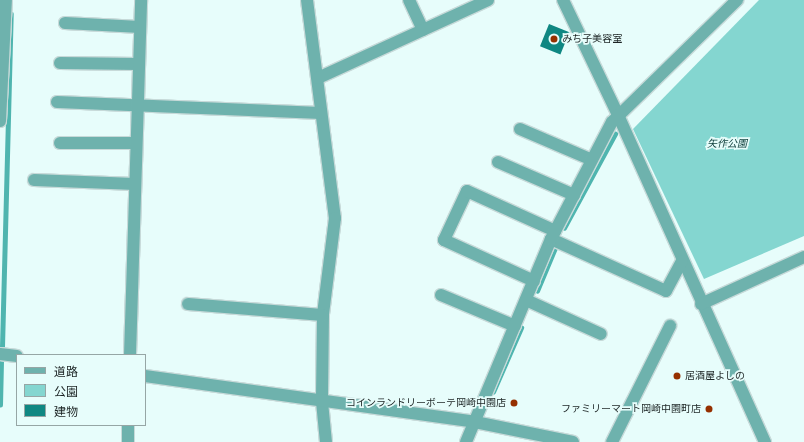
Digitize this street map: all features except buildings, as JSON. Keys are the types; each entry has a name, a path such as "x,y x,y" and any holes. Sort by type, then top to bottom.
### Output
{"street":[{"path":"0,121 6,0"},
{"path":"130,354 134,184 141,0"},
{"path":"307,0 335,218 323,315 322,402 326,442"},
{"path":"409,0 423,30"},
{"path":"318,78 488,0"},
{"path":"563,0 618,115 701,304 765,442"},
{"path":"466,442 553,235 592,160 618,115 737,0"},
{"path":"65,23 140,27"},
{"path":"60,63 138,64"},
{"path":"57,102 137,104 321,113"},
{"path":"520,128 592,160"},
{"path":"60,143 136,143"},
{"path":"498,162 574,195"},
{"path":"34,180 134,184"},
{"path":"534,281 444,240 467,190 553,235 666,290 682,261"},
{"path":"701,304 804,257"},
{"path":"442,295 515,326"},
{"path":"526,300 601,334"},
{"path":"188,304 323,315"},
{"path":"612,442 670,326"},
{"path":"0,354 16,356"},
{"path":"146,376 322,402 475,422 573,442"},
{"path":"128,426 128,442"}],"green space":[{"name":"矢作公園","path":"759,0 804,0 804,236 704,279 633,129"}],"waterway":[{"path":"2,347 11,14"},
{"path":"564,228 615,134"},
{"path":"537,291 555,248"},
{"path":"493,392 521,328"},
{"path":"0,405 1,361"}],"place":[{"name":"みち子美容室","path":"554,39"},
{"name":"居酒屋よしの","path":"677,376"},
{"name":"コインランドリーボーテ岡崎中園店","path":"514,403"},
{"name":"ファミリーマート岡崎中園町店","path":"709,409"}]}
